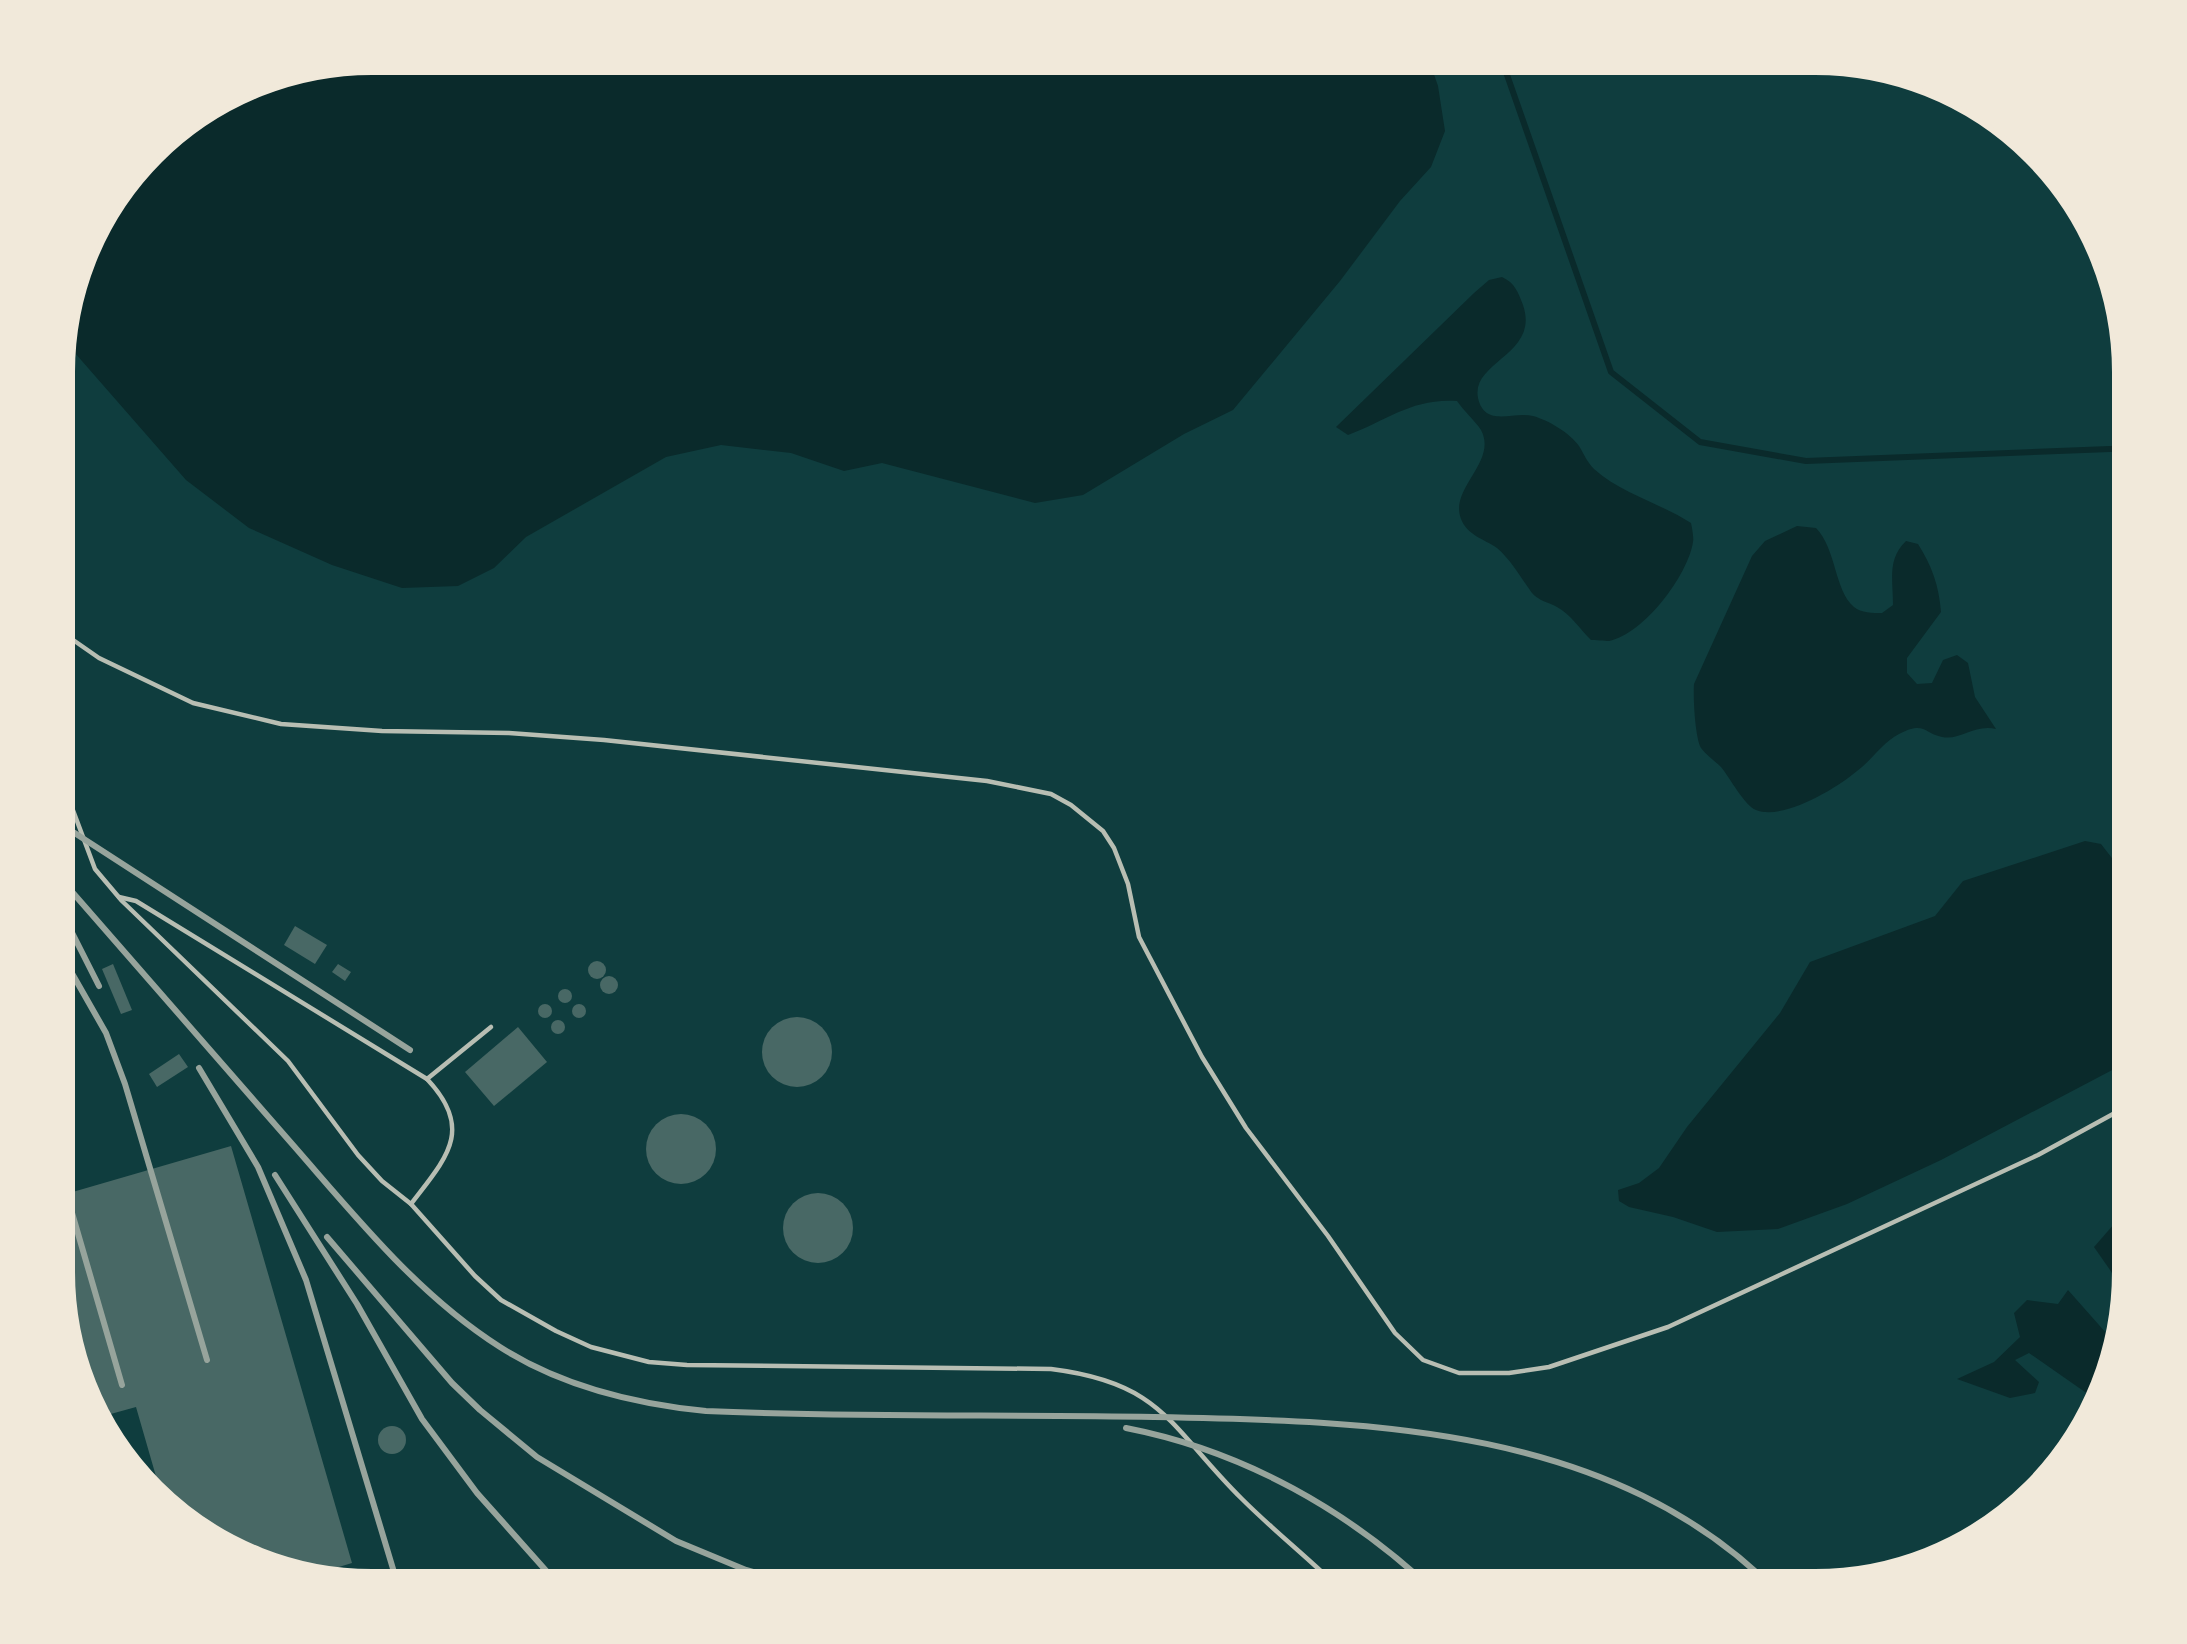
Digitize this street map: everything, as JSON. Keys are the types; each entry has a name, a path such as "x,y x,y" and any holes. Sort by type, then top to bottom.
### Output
{"lane":[{"path":"72,639 99,658 194,703 281,724 604,740 987,781 1051,794 1103,831 1114,848 1128,884 1138,937 1246,1128 1395,1333 1423,1360 1459,1373 1549,1367 1668,1327 2038,1155 2114,1113"},
{"path":"72,813 88,857 118,897 288,1061 358,1155 501,1300 556,1331 620,1356 686,1365 1051,1370 1105,1379 1148,1399 1169,1417 1241,1498 1321,1572"},
{"path":"118,897 136,901 427,1079 451,1116 452,1144 411,1204"},
{"path":"427,1079 491,1027"}],"water":[{"path":"352,73 1434,73 1438,86 1445,131 1431,167 1233,410 1083,495 1035,503 882,463 844,471 791,453 721,445 666,457 526,537 494,568 458,586 402,588 332,565 249,528 186,480 74,351 78,313 95,257 112,222 146,174 174,146 222,112 276,88"},
{"path":"1502,277 1518,292 1526,322 1514,347 1484,375 1478,398 1482,407 1493,416 1533,416 1552,424 1575,441 1605,478 1691,523 1689,555 1673,586 1650,615 1609,641 1591,640 1562,610 1535,596 1502,553 1464,524 1461,497 1485,442 1457,401 1413,406 1348,435 1336,427 1474,293 1489,280"},
{"path":"1797,526 1816,528 1847,600 1867,612 1882,613 1893,605 1896,555 1906,541 1918,544 1934,576 1941,612 1907,658 1907,673 1917,684 1932,683 1943,660 1957,655 1968,663 1975,697 1996,729 1949,738 1919,728 1908,730 1823,794 1795,807 1767,812 1747,803 1701,748 1694,684 1752,556 1765,541"},
{"path":"2085,841 2101,844 2114,861 2114,1069 1941,1160 1847,1204 1778,1229 1717,1232 1619,1201 1618,1190 1639,1183 1659,1168 1780,1013 1810,962 1935,916 1963,881"},
{"path":"2114,1224 2114,1276 2094,1247"},
{"path":"2068,1290 2108,1335 2088,1394 2029,1353 2015,1360 2039,1382 2035,1393 2010,1398 1957,1379 1994,1362 2020,1337 2014,1313 2027,1300 2058,1304"}],"building":[{"path":"295,926 327,945 315,964 284,945"},
{"path":"597,961 606,970 597,979 588,970"},
{"path":"113,964 132,1010 121,1014 102,969"},
{"path":"338,964 351,972 345,981 332,972"},
{"path":"609,976 618,985 609,994 600,985"},
{"path":"565,989 572,996 565,1003 558,996"},
{"path":"545,1004 552,1011 545,1018 538,1011"},
{"path":"579,1004 586,1011 579,1018 572,1011"},
{"path":"797,1017 821,1028 832,1052 821,1076 797,1087 773,1076 762,1052 773,1028"},
{"path":"558,1020 565,1027 558,1034 551,1027"},
{"path":"518,1027 547,1062 494,1106 465,1072"},
{"path":"179,1054 188,1067 157,1087 149,1074"},
{"path":"681,1114 705,1125 716,1149 705,1173 681,1184 657,1173 646,1149 657,1125"},
{"path":"231,1146 352,1563 333,1569 313,1566 257,1549 205,1521 157,1481 136,1407 108,1415 82,1350 73,1292 73,1192"},
{"path":"818,1193 842,1204 853,1228 842,1252 818,1263 794,1252 783,1228 794,1204"},
{"path":"392,1426 402,1430 406,1440 402,1450 392,1454 382,1450 378,1440 382,1430"}],"waterway":[{"path":"1506,73 1611,372 1700,442 1806,461 2115,449"}],"railway":[{"path":"72,832 410,1050"},
{"path":"73,892 412,1277 500,1347 573,1383 652,1404 706,1411 1237,1419 1404,1430 1487,1444 1566,1465 1642,1496 1713,1538 1753,1572"},
{"path":"73,934 99,986"},
{"path":"73,974 106,1033 125,1084 207,1360"},
{"path":"199,1068 258,1167 306,1280 394,1571"},
{"path":"275,1175 357,1304 422,1419 477,1493 546,1571"},
{"path":"73,1216 122,1385"},
{"path":"327,1237 452,1383 537,1457 676,1541 750,1571"},
{"path":"1126,1428 1212,1452 1293,1488 1368,1536 1413,1572"}]}
